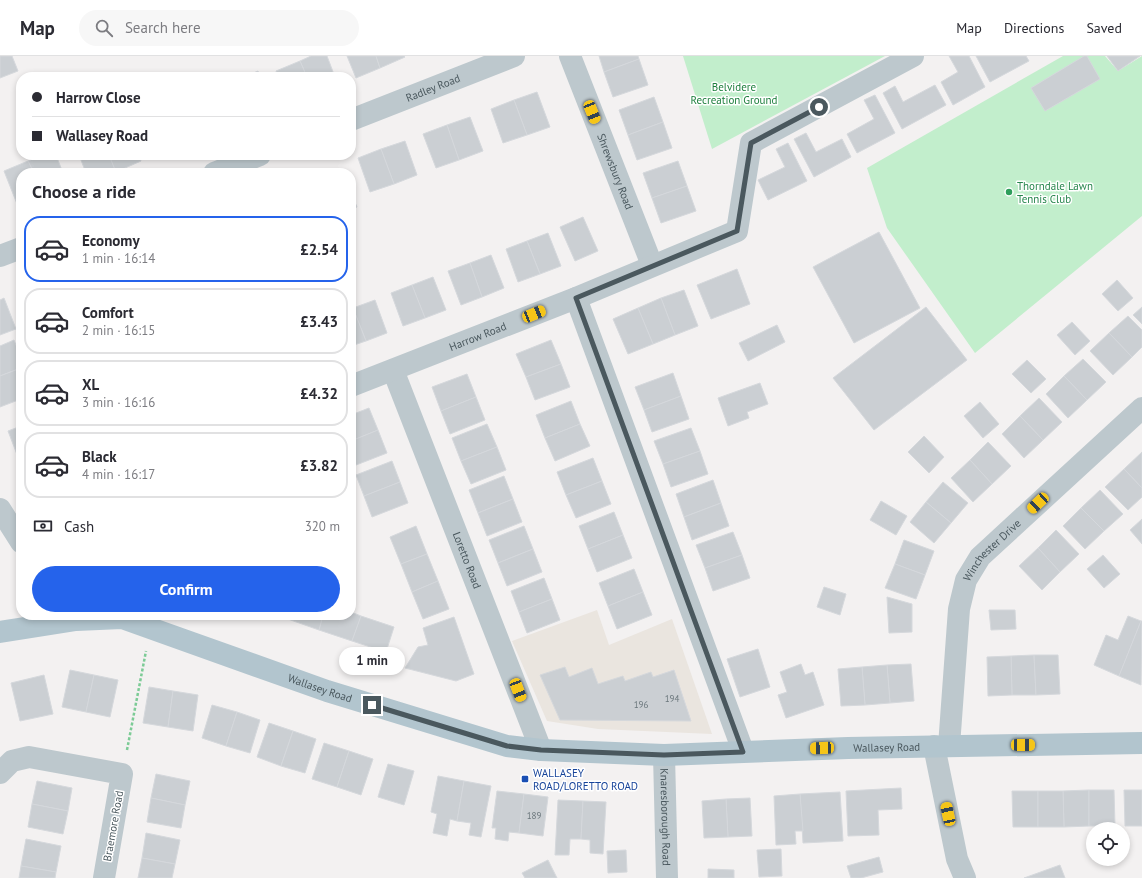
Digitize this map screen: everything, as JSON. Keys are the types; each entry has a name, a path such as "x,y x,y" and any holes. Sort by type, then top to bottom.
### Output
{"main road":[{"name":"Wallasey Road","path":"0,632 60,620"},
{"name":"Wallasey Road","path":"128,620 335,693 507,746 541,750 664,755 942,746 1142,743"}],"street":[{"name":"Radley Road","path":"356,118 514,56"},
{"name":"Shrewsbury Road","path":"570,56 652,265"},
{"name":"Harrow Road","path":"356,384 576,298 652,265 737,231 751,143 913,56"},
{"path":"227,168 247,160"},
{"path":"0,256 16,250"},
{"path":"576,298 743,752"},
{"name":"Loretto Road","path":"393,370 541,750"},
{"name":"Winchester Drive","path":"964,878 957,859 942,746 959,609 966,580 980,556 1142,408"},
{"path":"9,512 16,530"},
{"name":"Knaresborough Road","path":"664,755 667,878"},
{"path":"0,773 12,761 29,757 122,774"},
{"name":"Braemore Road","path":"104,878 122,774"}],"path":[{"path":"122,774 150,627"}],"shaded area":[{"path":"597,610 609,645 672,619 712,734 598,729 547,721 512,641"}],"green space":[{"name":"Belvidere Recreation Ground","path":"683,56 885,56 712,149"},
{"name":"Thorndale Lawn Tennis Club","path":"1063,56 1105,56 1118,71 1142,56 1142,216 975,353 887,228 867,168"}],"building":[{"path":"0,56 12,56 18,71 0,78"},
{"path":"311,56 327,56 333,72 305,72 300,61"},
{"path":"347,56 376,56 380,68 356,78 356,72 354,72"},
{"path":"376,56 404,56 405,57 380,68"},
{"path":"599,56 638,56 639,59 604,72"},
{"path":"949,56 969,56 985,87 953,105 941,82 958,72"},
{"path":"976,56 1026,56 1029,61 990,82"},
{"path":"1084,56 1087,56 1100,79 1045,111 1031,88"},
{"path":"1107,56 1140,56 1118,71"},
{"path":"639,59 648,85 613,97 604,72"},
{"path":"300,61 305,72 276,72"},
{"path":"935,85 946,105 902,129 883,93 895,86 903,102"},
{"path":"537,92 550,127 527,135 514,100"},
{"path":"875,95 895,133 857,153 847,134 874,119 864,100"},
{"path":"654,97 663,122 628,135 619,110"},
{"path":"514,100 527,135 503,143 491,109"},
{"path":"470,117 483,151 459,160 447,125"},
{"path":"663,122 672,148 637,160 628,135"},
{"path":"447,125 459,160 436,168 423,134"},
{"path":"806,133 816,152 842,139 851,157 814,177 794,139"},
{"path":"405,141 417,175 394,184 381,149"},
{"path":"788,143 807,181 768,200 758,180 785,167 776,149"},
{"path":"381,149 394,184 370,192 358,158"},
{"path":"58,160 61,168 32,168 28,161"},
{"path":"81,160 111,160 114,168 84,168"},
{"path":"111,160 141,161 125,168 114,168"},
{"path":"28,161 32,168 16,168 16,201 4,171"},
{"path":"678,161 687,186 652,198 643,173"},
{"path":"687,186 696,211 661,223 652,198"},
{"path":"583,217 598,251 575,261 560,227"},
{"path":"879,232 920,308 854,343 813,267"},
{"path":"548,233 561,266 540,274 527,241"},
{"path":"527,241 540,274 518,282 506,249"},
{"path":"491,255 504,288 482,297 470,263"},
{"path":"470,263 482,297 461,305 448,271"},
{"path":"737,269 750,304 711,319 697,285"},
{"path":"433,277 446,310 425,318 412,285"},
{"path":"1117,280 1133,298 1118,311 1102,294"},
{"path":"412,285 425,318 403,326 391,293"},
{"path":"684,290 698,326 675,335 661,298"},
{"path":"4,298 16,329 0,335 0,300"},
{"path":"661,298 675,335 653,344 638,308"},
{"path":"375,300 387,333 366,341 356,316 356,307"},
{"path":"926,307 967,360 874,430 833,378"},
{"path":"1142,307 1142,324 1133,315"},
{"path":"638,308 653,344 628,354 613,319"},
{"path":"356,316 366,341 356,344"},
{"path":"1128,316 1142,330 1142,347 1132,357 1109,333"},
{"path":"1072,322 1090,341 1075,355 1057,335"},
{"path":"777,325 785,342 748,361 739,343"},
{"path":"1109,333 1132,357 1113,375 1090,351"},
{"path":"14,340 16,345 16,370 0,376 0,346"},
{"path":"551,340 561,364 526,377 516,354"},
{"path":"1083,359 1106,382 1087,400 1064,376"},
{"path":"1027,360 1046,379 1031,393 1012,374"},
{"path":"561,364 570,387 535,400 526,377"},
{"path":"16,370 16,401 0,407 0,376"},
{"path":"673,373 681,396 644,410 635,387"},
{"path":"467,374 476,397 441,411 432,387"},
{"path":"1064,376 1087,400 1068,418 1046,394"},
{"path":"760,383 768,404 747,412 749,418 728,426 718,398"},
{"path":"681,396 689,419 652,432 644,410"},
{"path":"476,397 485,420 450,434 441,411"},
{"path":"1039,398 1062,422 1043,440 1020,416"},
{"path":"571,401 580,424 545,438 536,415"},
{"path":"980,402 999,424 983,438 964,416"},
{"path":"369,408 378,430 356,439 356,413"},
{"path":"1020,416 1043,440 1024,458 1002,434"},
{"path":"487,424 497,447 461,461 452,438"},
{"path":"580,424 590,446 555,461 545,438"},
{"path":"16,428 16,452 8,431"},
{"path":"691,428 700,451 663,464 654,441"},
{"path":"378,430 387,453 356,465 356,439"},
{"path":"924,436 944,457 929,473 908,452"},
{"path":"988,442 1011,466 992,484 970,460"},
{"path":"497,447 506,470 471,484 461,461"},
{"path":"700,451 708,474 671,487 663,464"},
{"path":"1142,452 1142,488 1124,469"},
{"path":"593,458 602,481 566,495 557,472"},
{"path":"970,460 992,484 973,502 951,478"},
{"path":"392,461 400,482 364,496 356,475"},
{"path":"1124,469 1142,488 1142,497 1128,510 1105,487"},
{"path":"504,476 513,499 478,513 469,490"},
{"path":"713,480 721,503 684,517 676,494"},
{"path":"602,481 611,504 576,518 566,495"},
{"path":"400,482 408,503 372,517 364,496"},
{"path":"943,482 968,503 951,523 926,502"},
{"path":"1100,490 1123,514 1104,531 1081,508"},
{"path":"513,499 522,522 487,536 478,513"},
{"path":"881,501 907,516 896,535 870,520"},
{"path":"926,502 951,523 934,543 910,522"},
{"path":"721,503 729,526 692,540 684,517"},
{"path":"1081,508 1104,531 1085,549 1063,526"},
{"path":"614,512 623,535 588,549 579,526"},
{"path":"1142,519 1142,544 1130,530"},
{"path":"416,526 427,554 401,564 390,537"},
{"path":"524,526 533,549 498,563 489,540"},
{"path":"1056,530 1079,554 1060,572 1038,548"},
{"path":"733,532 742,555 705,568 696,545"},
{"path":"623,535 632,558 597,572 588,549"},
{"path":"904,540 934,551 925,575 895,564"},
{"path":"1038,548 1060,572 1042,590 1019,566"},
{"path":"533,549 542,572 507,586 498,563"},
{"path":"427,554 438,581 412,592 401,564"},
{"path":"742,555 750,578 713,591 705,568"},
{"path":"1103,555 1120,574 1104,588 1087,569"},
{"path":"895,564 925,575 916,599 885,588"},
{"path":"634,569 643,592 608,606 599,583"},
{"path":"544,578 552,599 519,612 511,591"},
{"path":"438,581 449,609 423,619 412,592"},
{"path":"824,587 846,594 840,615 817,607"},
{"path":"643,592 652,615 617,629 608,606"},
{"path":"887,597 912,604 912,632 889,633"},
{"path":"552,599 560,620 527,633 519,612"},
{"path":"989,610 1015,610 1016,629 991,630"},
{"path":"356,614 361,616 352,641 319,630 322,620 356,620"},
{"path":"361,616 394,627 386,652 352,641"},
{"path":"1128,616 1141,621 1119,676 1094,665 1106,635 1118,640"},
{"path":"454,617 474,674 456,681 405,668 418,647 428,645 423,628"},
{"path":"291,620 322,620 319,630"},
{"path":"1142,621 1141,685 1119,676"},
{"path":"758,649 770,687 740,697 727,659"},
{"path":"1034,655 1036,695 1012,695 1011,656"},
{"path":"1034,655 1058,655 1060,694 1036,695"},
{"path":"1011,656 1012,695 988,696 987,657"},
{"path":"801,664 805,675 813,672 824,705 786,718 778,695 787,692 780,672"},
{"path":"911,664 914,701 890,703 887,665"},
{"path":"887,665 890,703 865,705 862,667"},
{"path":"565,667 569,677 592,668 598,684 623,676 625,681 651,672 653,677 674,670 691,721 560,720 540,675"},
{"path":"862,667 865,705 841,706 838,669"},
{"path":"70,670 94,675 86,712 62,707"},
{"path":"44,675 53,714 20,721 11,683"},
{"path":"94,675 118,680 110,717 86,712"},
{"path":"149,687 173,691 168,727 143,723"},
{"path":"173,691 198,695 193,731 168,727"},
{"path":"212,705 237,712 226,746 202,738"},
{"path":"237,712 260,720 250,753 226,746"},
{"path":"269,723 293,731 281,766 257,757"},
{"path":"293,731 316,739 305,773 281,766"},
{"path":"324,743 349,751 337,787 312,779"},
{"path":"349,751 373,759 361,795 337,787"},
{"path":"388,764 414,771 404,805 378,797"},
{"path":"156,774 190,781 185,805 151,798"},
{"path":"438,776 464,781 457,821 450,819 447,836 433,833 437,814 431,812"},
{"path":"37,781 72,788 68,811 32,804"},
{"path":"464,781 491,786 481,837 469,835 471,823 457,821"},
{"path":"901,788 902,809 878,810 879,835 848,836 846,791"},
{"path":"1089,790 1089,822 1086,822 1086,826 1064,827 1063,791"},
{"path":"1089,790 1114,790 1115,822 1089,822"},
{"path":"1124,790 1142,790 1142,826 1130,826 1130,822 1125,822"},
{"path":"497,791 524,794 519,833 509,832 508,841 495,839 496,828 492,828"},
{"path":"1012,791 1038,791 1038,827 1013,827"},
{"path":"1038,791 1063,791 1064,827 1038,827"},
{"path":"840,792 843,841 803,843 800,794"},
{"path":"524,794 548,797 543,836 519,833"},
{"path":"800,794 803,831 795,831 796,844 776,845 774,796"},
{"path":"151,798 185,805 181,828 147,822"},
{"path":"750,798 752,836 728,837 726,799"},
{"path":"726,799 728,837 704,838 702,801"},
{"path":"558,800 583,801 581,839 570,839 569,855 555,855"},
{"path":"583,801 606,802 603,854 590,853 590,840 581,839"},
{"path":"32,804 68,811 63,834 28,827"},
{"path":"146,833 180,840 175,864 142,858"},
{"path":"26,839 61,846 56,872 21,866"},
{"path":"781,849 782,876 759,877 757,850"},
{"path":"626,850 627,872 608,873 607,851"},
{"path":"879,857 883,872 861,878 851,878 847,866"},
{"path":"142,858 175,864 172,878 138,878"},
{"path":"548,860 557,878 525,878 522,873"},
{"path":"1060,865 1065,878 1024,878"},
{"path":"21,866 56,872 55,878 19,878"},
{"path":"708,869 734,870 734,878 708,878"}],"place":[{"name":"Thorndale Lawn Tennis Club","path":"1009,192"},
{"name":"WALLASEY ROAD/LORETTO ROAD","path":"525,779"}],"route":[{"path":"372,705 507,746 541,750 664,755 743,752 736,728 576,298 652,265 737,231 751,143 819,107"}]}
